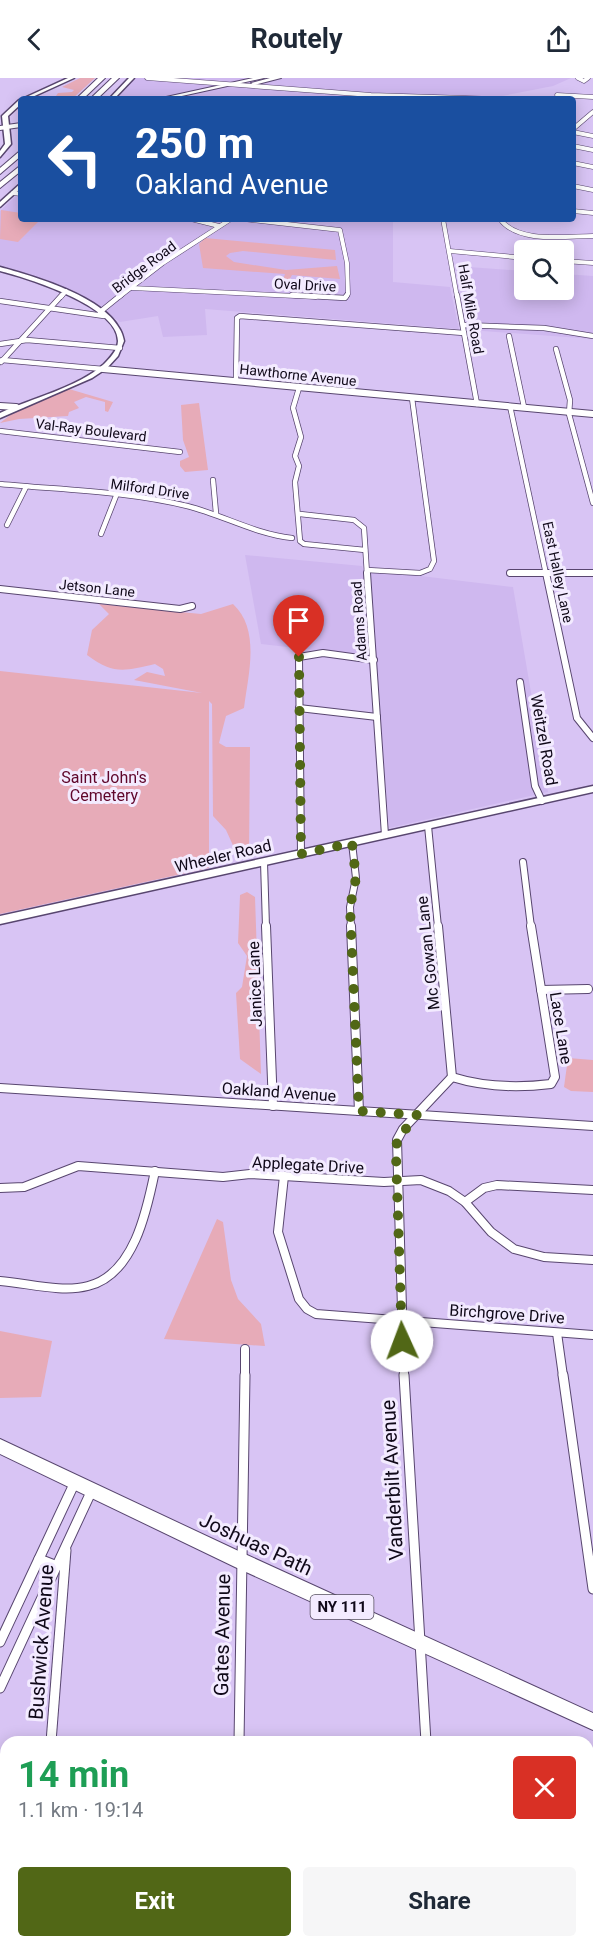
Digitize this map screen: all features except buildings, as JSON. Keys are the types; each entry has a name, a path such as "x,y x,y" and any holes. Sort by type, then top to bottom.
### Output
{"highway":[{"path":"82,96 102,78"},
{"path":"96,96 116,78"},
{"path":"0,172 18,155"},
{"path":"0,186 18,170"}],"main road":[{"path":"31,96 72,78"},
{"path":"114,96 132,78"},
{"path":"174,96 261,78"},
{"path":"193,96 278,78"},
{"path":"0,155 8,144 3,130 8,112 18,103"},
{"path":"3,130 18,126"},
{"path":"3,130 18,129"},
{"path":"0,205 18,188"},
{"path":"0,269 66,291 103,314 120,335 120,348 103,369 91,377 16,407 0,416"},
{"name":"Wheeler Road","path":"0,921 593,789"},
{"name":"Joshuas Path","path":"0,1446 593,1722"}],"street":[{"path":"147,78 402,96"},
{"path":"578,78 582,81 590,78"},
{"path":"557,94 593,97"},
{"path":"576,127 593,112"},
{"path":"576,118 584,119"},
{"path":"576,131 593,135"},
{"path":"576,147 593,150"},
{"path":"576,164 593,167"},
{"path":"576,187 593,190"},
{"path":"13,193 18,194"},
{"path":"576,211 593,213"},
{"path":"203,222 219,226"},
{"name":"Bridge Road","path":"103,314 163,263 226,222"},
{"name":"Oval Drive","path":"132,288 196,289 345,298 348,294 347,263 340,230 269,222"},
{"name":"Half Mile Road","path":"444,222 477,404"},
{"path":"501,222 510,230 526,234 593,236"},
{"path":"503,232 510,230"},
{"path":"450,251 514,257"},
{"path":"574,262 593,263"},
{"path":"1,362 66,291"},
{"path":"0,302 103,314"},
{"path":"236,381 237,318 240,316 465,333"},
{"path":"463,325 544,328 593,336"},
{"path":"508,336 524,408"},
{"path":"0,344 27,340 120,348"},
{"path":"556,349 593,503"},
{"name":"Hawthorne Avenue","path":"1,362 103,369 593,414"},
{"path":"299,388 292,408 301,436 295,456 299,469 295,482 296,509 300,514 301,543 365,550"},
{"name":"Adams Road","path":"385,835 367,570 420,573 430,569 434,561 412,398"},
{"path":"0,406 16,407"},
{"name":"East Halley Lane","path":"510,406 577,718 593,738"},
{"name":"Val-Ray Boulevard","path":"0,431 180,452"},
{"path":"213,480 216,513"},
{"name":"Milford Drive","path":"0,484 167,502 216,513 275,536 292,538"},
{"path":"7,525 26,487"},
{"path":"101,534 116,496"},
{"path":"300,514 354,520 364,528 367,570"},
{"path":"510,573 593,573"},
{"name":"Jetson Lane","path":"0,589 180,609 192,606"},
{"path":"301,854 299,657 304,653 374,660"},
{"name":"Weitzel Road","path":"520,682 536,786 542,801"},
{"path":"299,708 377,717"},
{"name":"Mc Gowan Lane","path":"428,826 452,1077"},
{"path":"352,843 356,878 350,907 359,1111"},
{"name":"Janice Lane","path":"264,862 273,1106"},
{"name":"Lace Lane","path":"452,1077 536,1086 551,1084 555,1077 522,871 523,862"},
{"path":"542,990 588,989"},
{"path":"417,1115 452,1077"},
{"name":"Oakland Avenue","path":"0,1088 593,1126"},
{"name":"Vanderbilt Avenue","path":"417,1115 397,1140 396,1180 401,1322 426,1736"},
{"name":"Applegate Drive","path":"0,1188 28,1188 68,1168 78,1166 223,1176 284,1176 384,1182 415,1179 437,1185 465,1202 491,1232 514,1249 544,1257 593,1260"},
{"path":"0,1281 73,1287 99,1283 111,1276 121,1264 146,1211 155,1171"},
{"name":"Birchgrove Drive","path":"284,1176 278,1232 299,1299 307,1310 316,1314 401,1322 593,1335"},
{"path":"465,1202 484,1188 497,1185 593,1190"},
{"path":"557,1333 593,1589"},
{"name":"Gates Avenue","path":"239,1736 245,1349"},
{"path":"0,1642 75,1482"},
{"path":"0,1688 92,1490"},
{"name":"Bushwick Avenue","path":"51,1736 66,1545"},
{"path":"39,1559 57,1566"}],"shaded area":[{"path":"136,78 571,78 553,86 502,96 118,96"},
{"path":"18,194 18,222 393,222 393,282 450,287 459,329 205,309 207,335 163,337 158,316 120,322 86,299 44,279 0,268 0,211"},
{"path":"455,266 514,270 514,300 574,300 574,275 593,276 593,339 469,330"},
{"path":"245,555 362,566 363,569 513,587 548,792 389,828 376,657 261,644"}],"green space":[{"path":"80,78 95,78 75,96 56,96 58,93 74,90 62,87"},
{"path":"1,210 18,213 18,222 38,222 18,242 0,239"},
{"path":"205,238 335,250 336,260 243,251 226,256 234,262 286,270 337,266 340,279 292,275 284,289 280,288 285,274 203,268 199,244"},
{"path":"69,389 113,402 108,412 105,411 105,402 86,397 74,402 79,408 69,412 68,416 19,419 0,423 18,409"},
{"path":"199,403 208,470 185,472 180,466 180,461 189,457 183,440 181,405"},
{"name":"Saint John's Cemetery","path":"99,604 201,614 233,604 242,615 247,627 251,653 244,708 226,716 219,743 226,747 250,747 249,854 236,852 226,830 213,816 212,704 209,701 209,868 0,914 0,671 202,693 134,680 147,672 165,676 163,669 155,664 119,670 105,666 87,655 92,630 109,614"},
{"path":"247,892 255,897 261,1074 240,1059 236,993 242,987 247,956 238,943 240,895"},
{"path":"568,1058 593,1060 593,1092 571,1091 564,1087"},
{"path":"217,1219 223,1222 231,1280 238,1299 261,1324 265,1346 164,1339"},
{"path":"0,1331 52,1341 41,1397 0,1398"}],"route":[{"path":"299,657 301,854 352,843 356,878 350,897 350,907 359,1111 417,1115 397,1140 396,1155 402,1341"}]}
